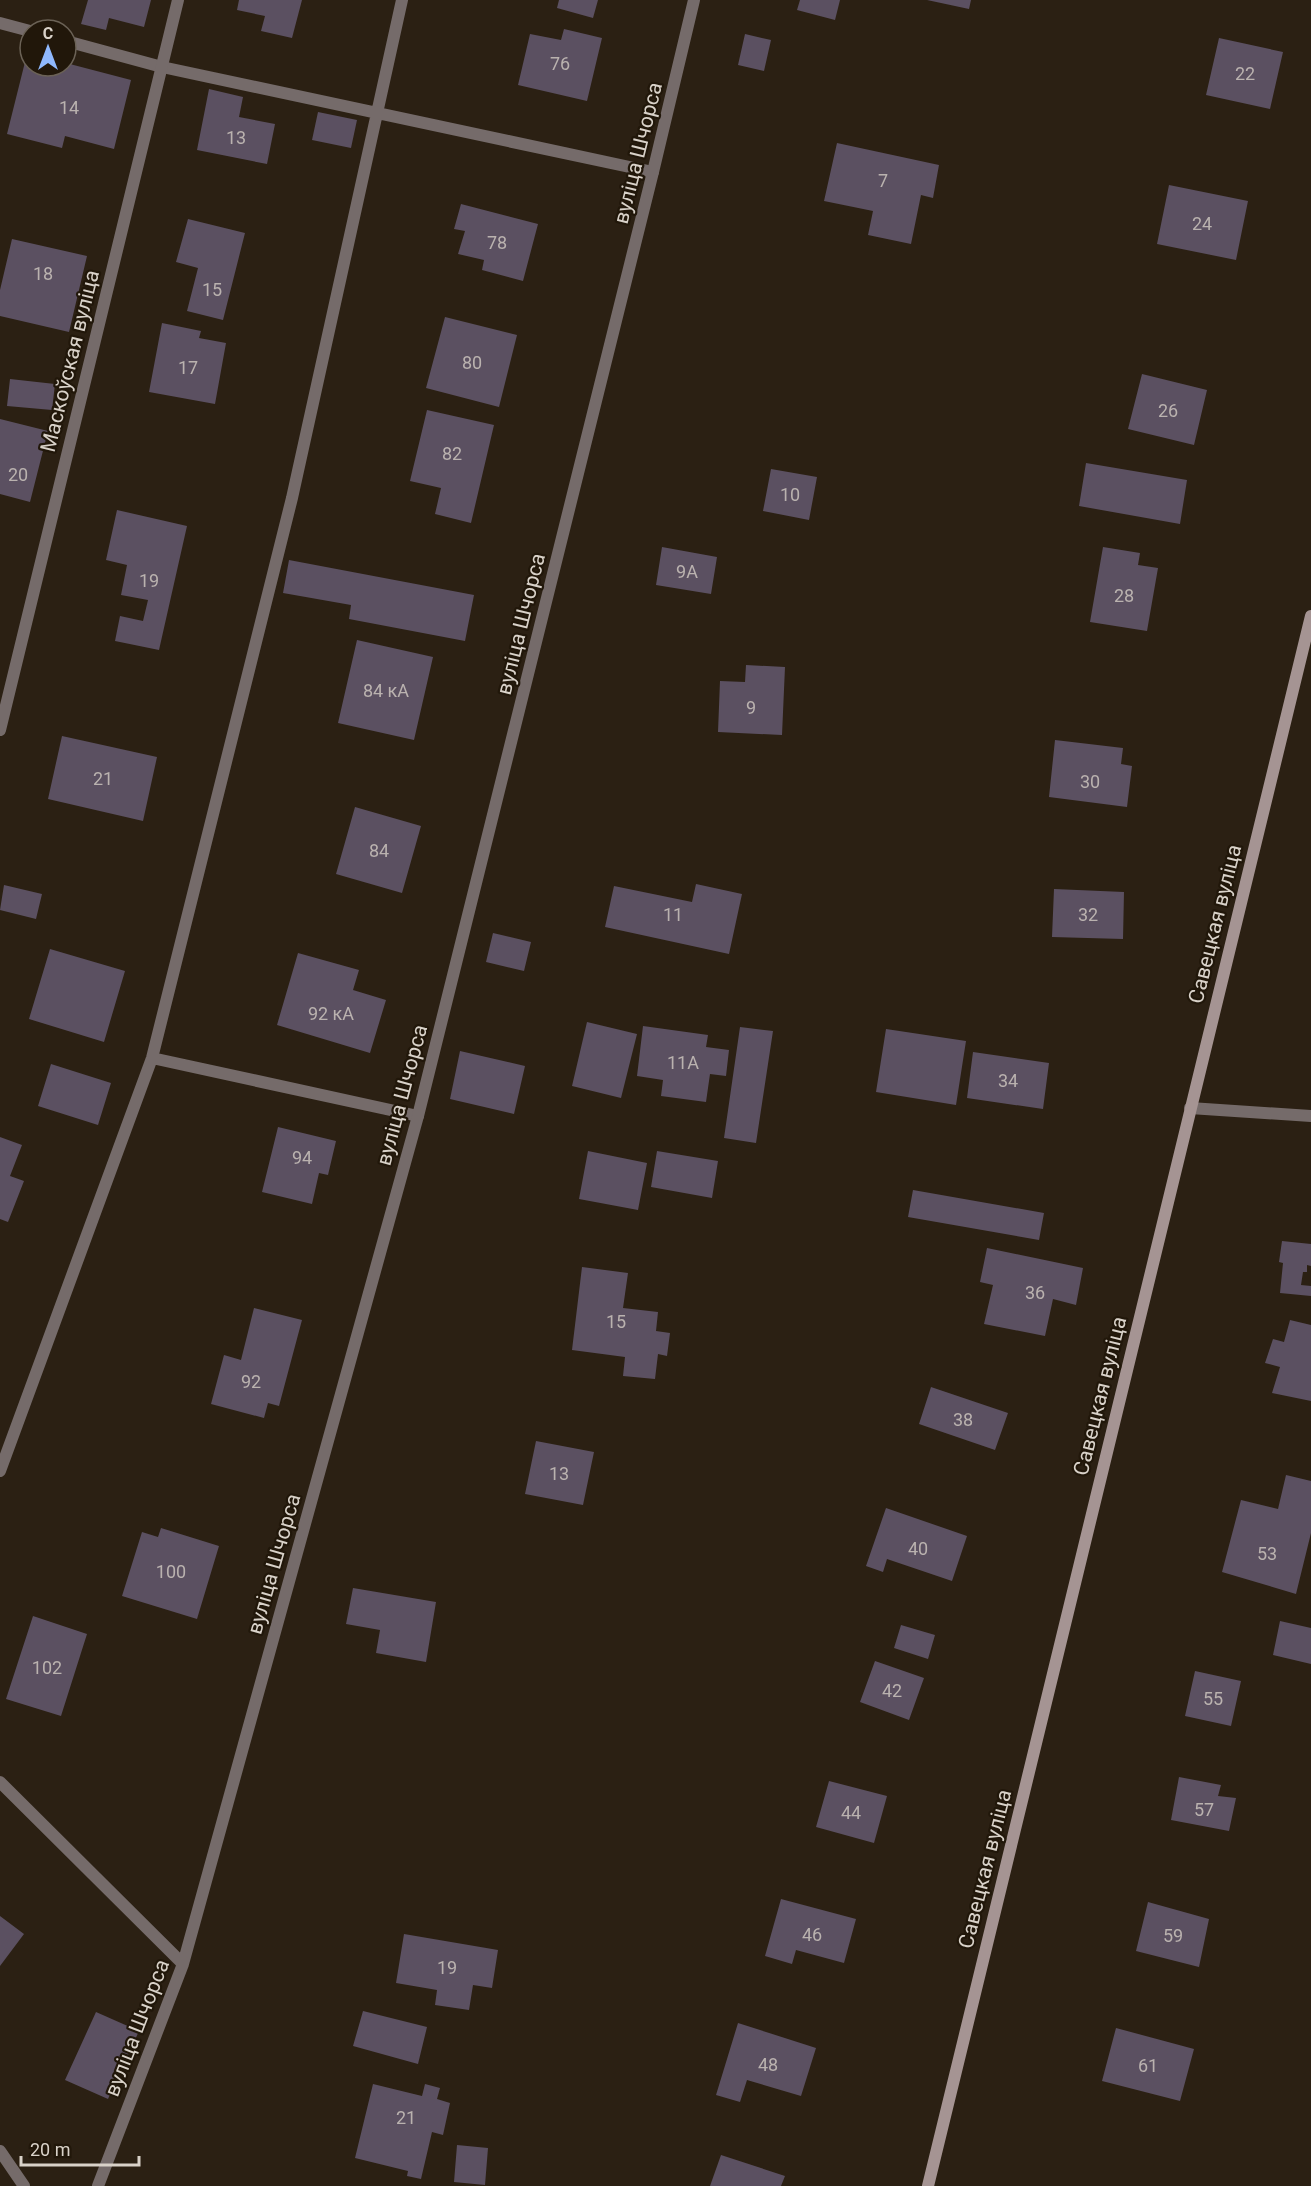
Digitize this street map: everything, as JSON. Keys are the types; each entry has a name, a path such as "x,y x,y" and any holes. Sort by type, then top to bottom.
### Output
{"main road":[{"name":"Савецкая вуліца","path":"928,2186 1311,616"}],"street":[{"name":"Маскоўская вуліца","path":"0,730 177,0"},
{"path":"0,1471 152,1058 292,498 402,0"},
{"name":"вуліца Шчорса","path":"98,2186 183,1964 418,1116 694,0"},
{"path":"0,23 18,28"},
{"path":"78,44 162,68 653,172"},
{"path":"152,1058 418,1116"},
{"path":"1190,1108 1311,1116"},
{"path":"0,1782 183,1964"},
{"path":"0,2151 24,2186"}],"building":[{"path":"88,0 151,0 144,27 109,18 106,30 81,24"},
{"path":"239,0 302,0 292,38 261,31 265,16 237,10"},
{"path":"559,0 598,0 593,18 557,8"},
{"path":"800,0 840,0 835,20 797,10"},
{"path":"927,0 971,0 969,9"},
{"path":"564,29 602,38 587,101 518,85 530,34 561,40"},
{"path":"745,34 771,40 764,71 738,65"},
{"path":"1219,38 1283,52 1270,109 1206,95"},
{"path":"78,66 131,80 114,149 65,136 62,148 7,134 21,78 78,78"},
{"path":"209,89 243,97 239,117 275,124 267,164 197,150"},
{"path":"318,112 357,120 351,148 312,140"},
{"path":"837,143 939,165 933,198 921,195 911,244 868,235 873,211 824,201"},
{"path":"1169,185 1248,201 1236,260 1157,244"},
{"path":"461,204 538,224 523,281 482,270 484,260 458,254 465,231 454,229"},
{"path":"188,219 245,233 223,320 187,311 198,268 176,262"},
{"path":"12,239 87,256 69,332 0,316 0,290"},
{"path":"445,317 517,335 499,407 426,388"},
{"path":"162,323 201,331 199,338 226,343 215,404 149,392"},
{"path":"1142,374 1207,390 1194,445 1128,429"},
{"path":"10,379 55,384 52,410 7,406"},
{"path":"427,410 494,425 471,523 435,514 441,488 410,481"},
{"path":"0,419 48,431 30,502 0,494"},
{"path":"1086,463 1187,480 1180,524 1079,506"},
{"path":"771,469 817,477 809,520 763,511"},
{"path":"117,510 187,526 159,650 115,641 120,616 143,621 148,600 121,595 127,565 106,560"},
{"path":"662,547 717,557 711,594 656,585"},
{"path":"1103,547 1140,553 1138,565 1158,568 1147,631 1090,622"},
{"path":"289,560 474,595 465,641 349,619 351,605 283,593"},
{"path":"357,640 433,657 414,740 338,723"},
{"path":"746,665 785,667 782,735 718,732 720,681 745,682"},
{"path":"62,736 157,757 143,821 48,799"},
{"path":"1055,740 1123,748 1121,764 1132,766 1127,807 1049,797"},
{"path":"355,807 421,826 402,893 336,874"},
{"path":"696,884 742,894 729,954 605,927 614,886 692,902"},
{"path":"4,885 42,894 36,919 0,910"},
{"path":"1054,889 1124,892 1123,939 1052,937"},
{"path":"493,933 531,942 524,971 486,962"},
{"path":"50,949 125,971 104,1042 29,1019"},
{"path":"298,953 359,970 353,990 386,1000 370,1053 277,1025"},
{"path":"587,1022 637,1034 621,1098 572,1086"},
{"path":"643,1026 708,1035 706,1047 729,1050 726,1076 710,1074 706,1102 661,1096 663,1080 637,1076"},
{"path":"740,1027 773,1031 756,1143 724,1138"},
{"path":"886,1029 966,1041 956,1105 876,1092"},
{"path":"460,1051 525,1066 514,1114 450,1099"},
{"path":"973,1052 1049,1063 1043,1109 967,1098"},
{"path":"51,1064 111,1083 98,1125 38,1106"},
{"path":"278,1127 336,1141 328,1175 319,1173 312,1204 262,1192"},
{"path":"0,1137 22,1145 10,1176 24,1181 8,1222 0,1219"},
{"path":"588,1151 647,1163 638,1210 579,1199"},
{"path":"657,1151 718,1161 712,1198 651,1187"},
{"path":"913,1190 1044,1213 1039,1240 908,1217"},
{"path":"1282,1241 1311,1244 1311,1266 1307,1265 1307,1272 1303,1272 1301,1285 1311,1286 1311,1296 1280,1293 1283,1263 1279,1262"},
{"path":"987,1248 1083,1268 1076,1305 1053,1299 1045,1336 984,1324 993,1285 980,1282"},
{"path":"582,1267 628,1273 623,1308 658,1312 656,1331 670,1333 667,1356 658,1354 655,1379 623,1376 625,1357 572,1350"},
{"path":"254,1308 302,1320 279,1406 268,1403 264,1418 211,1404 224,1355 241,1360"},
{"path":"1290,1320 1311,1325 1311,1401 1272,1393 1280,1367 1265,1363 1273,1339 1284,1342"},
{"path":"931,1387 1008,1413 995,1450 919,1424"},
{"path":"536,1441 594,1452 583,1505 525,1494"},
{"path":"1286,1475 1311,1481 1311,1533 1296,1594 1222,1572 1241,1500 1278,1509"},
{"path":"886,1508 967,1536 952,1581 887,1559 883,1572 866,1566"},
{"path":"161,1528 219,1546 197,1619 122,1596 142,1532 158,1537"},
{"path":"353,1588 436,1602 426,1662 376,1653 380,1630 346,1624"},
{"path":"33,1616 87,1634 61,1716 6,1699"},
{"path":"1280,1621 1311,1628 1311,1664 1273,1655"},
{"path":"901,1625 935,1635 928,1659 894,1648"},
{"path":"875,1661 924,1678 909,1720 860,1702"},
{"path":"1195,1671 1241,1681 1231,1726 1185,1716"},
{"path":"1179,1777 1221,1785 1218,1796 1236,1798 1229,1831 1171,1820"},
{"path":"829,1781 887,1796 874,1843 816,1827"},
{"path":"781,1899 856,1919 844,1963 796,1950 792,1964 765,1956"},
{"path":"1148,1902 1209,1919 1199,1967 1136,1951"},
{"path":"0,1916 24,1934 0,1966"},
{"path":"404,1934 498,1950 492,1988 473,1985 469,2010 435,2005 437,1990 396,1983"},
{"path":"363,2011 427,2027 418,2064 353,2046"},
{"path":"96,2012 139,2031 108,2099 65,2080"},
{"path":"738,2023 816,2048 801,2096 747,2080 740,2102 716,2095"},
{"path":"1116,2028 1194,2049 1180,2101 1102,2081"},
{"path":"373,2084 422,2096 425,2084 440,2088 437,2099 450,2103 443,2135 432,2132 421,2179 407,2176 408,2171 355,2158"},
{"path":"457,2145 488,2148 485,2185 454,2182"},
{"path":"721,2155 785,2176 781,2186 710,2186"}]}
